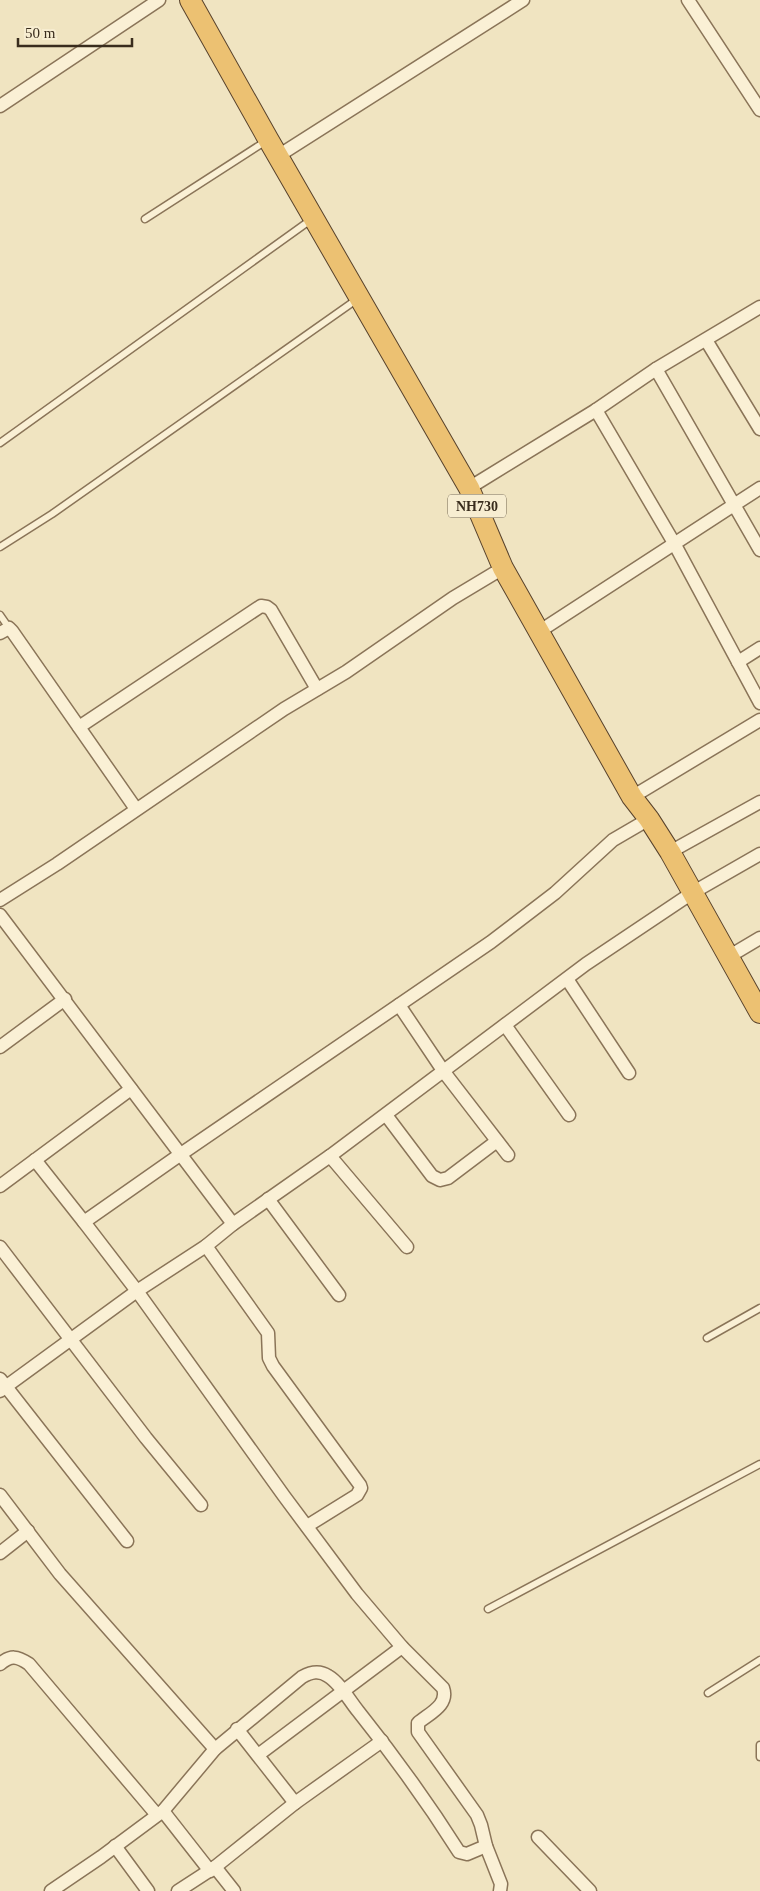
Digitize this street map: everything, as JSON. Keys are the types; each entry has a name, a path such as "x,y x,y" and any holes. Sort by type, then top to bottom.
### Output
{"highway":[{"name":"NH730","path":"190,0 469,488 503,568 540,630 632,797 670,852 760,1013"}],"street":[{"path":"0,106 159,0"},
{"path":"273,148 523,0"},
{"path":"688,0 760,110"},
{"path":"469,488 596,410 656,369 760,307"},
{"path":"706,340 760,429"},
{"path":"656,369 760,550"},
{"path":"596,410 674,544 760,702"},
{"path":"540,630 760,488"},
{"path":"0,900 284,709 372,655 453,598 503,568"},
{"path":"80,727 261,606 271,610 317,689"},
{"path":"5,630 80,727 136,809"},
{"path":"738,662 760,648"},
{"path":"632,797 760,720"},
{"path":"670,852 760,802"},
{"path":"84,1222 491,942 555,893 613,840 649,819"},
{"path":"127,1541 2,1385 70,1340 137,1291 206,1246 233,1224 386,1115 567,979 692,893 760,854"},
{"path":"0,915 233,1224"},
{"path":"728,957 760,938"},
{"path":"567,979 629,1073"},
{"path":"0,1046 65,999"},
{"path":"399,1005 444,1072 508,1155"},
{"path":"505,1025 569,1115"},
{"path":"0,1186 131,1089"},
{"path":"386,1115 432,1176 440,1180 448,1178 497,1141"},
{"path":"330,1156 407,1247"},
{"path":"35,1160 137,1291 357,1594 402,1647 443,1688 445,1694 444,1702 418,1723 418,1732 477,1814 486,1846 501,1884 500,1891"},
{"path":"268,1199 339,1296"},
{"path":"206,1246 268,1333 269,1358 273,1366 360,1485 361,1488 357,1495 307,1526"},
{"path":"0,1247 146,1438 201,1505"},
{"path":"0,1495 60,1574 215,1748"},
{"path":"0,1553 28,1531"},
{"path":"258,1755 402,1647"},
{"path":"0,1664 9,1657 16,1656 29,1664 160,1813 234,1891"},
{"path":"51,1891 160,1813 215,1748 237,1729 313,1672 323,1673 330,1677 343,1692 382,1741 459,1852 467,1854 486,1846"},
{"path":"237,1729 296,1803"},
{"path":"178,1891 213,1869 296,1803 382,1741"},
{"path":"538,1836 590,1891"},
{"path":"115,1846 148,1891"}],"lane":[{"path":"145,219 273,148"},
{"path":"0,442 314,218"},
{"path":"0,547 52,514 359,298"},
{"path":"0,615 5,630"},
{"path":"707,1338 760,1308"},
{"path":"488,1609 760,1464"},
{"path":"708,1693 760,1660"},
{"path":"760,1745 760,1758"}]}
